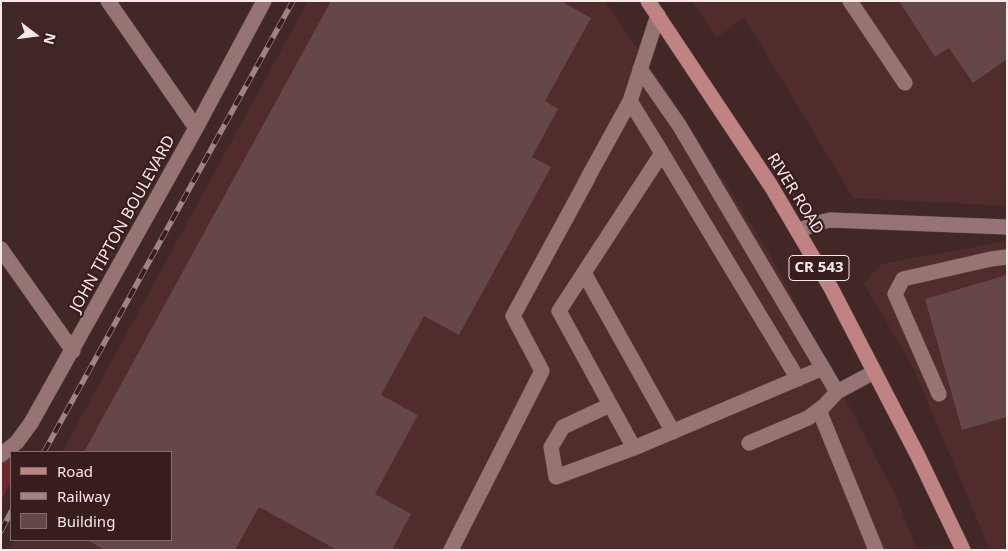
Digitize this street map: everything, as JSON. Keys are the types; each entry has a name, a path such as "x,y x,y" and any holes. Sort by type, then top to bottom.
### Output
{"main road":[{"name":"RIVER ROAD","path":"648,1 771,186 831,288 918,456 963,550"}],"street":[{"path":"108,1 196,128"},
{"name":"JOHN TIPTON BOULEVARD","path":"1,455 17,442 31,423 73,351 264,1"},
{"path":"850,1 905,83"},
{"path":"451,550 542,372 513,316 630,101 658,15"},
{"path":"640,69 678,125 837,392"},
{"path":"630,101 798,379"},
{"path":"634,448 559,311 662,153"},
{"path":"798,231 830,220 1007,227"},
{"path":"1,249 73,351"},
{"path":"939,394 895,294 903,280 991,258 1007,257"},
{"path":"584,272 673,432"},
{"path":"610,405 564,428 551,447 556,477 634,448 823,368"},
{"path":"749,443 808,418 837,392 874,372"},
{"path":"819,410 876,550"}],"shaded area":[{"path":"308,1 605,1 672,99 767,249 897,498 917,550 9,550 14,541 172,541 172,451 63,451"},
{"path":"692,1 1007,1 1007,206 853,198 744,17 717,38"},
{"path":"1007,241 1007,550 990,550 913,367 864,284 881,264"},
{"path":"10,455 10,484 1,501 1,459"}],"building":[{"path":"331,1 561,1 591,18 545,101 558,109 532,157 551,167 459,335 424,316 381,395 418,415 375,494 411,514 392,550 337,550 259,507 235,550 105,550 89,541 172,541 172,451 85,451"},
{"path":"899,1 1007,1 1007,59 973,83 949,48 935,57"},
{"path":"1007,275 1007,417 962,430 925,299"}],"railway":[{"path":"45,451 293,1"},
{"path":"1,531 10,514"}]}
